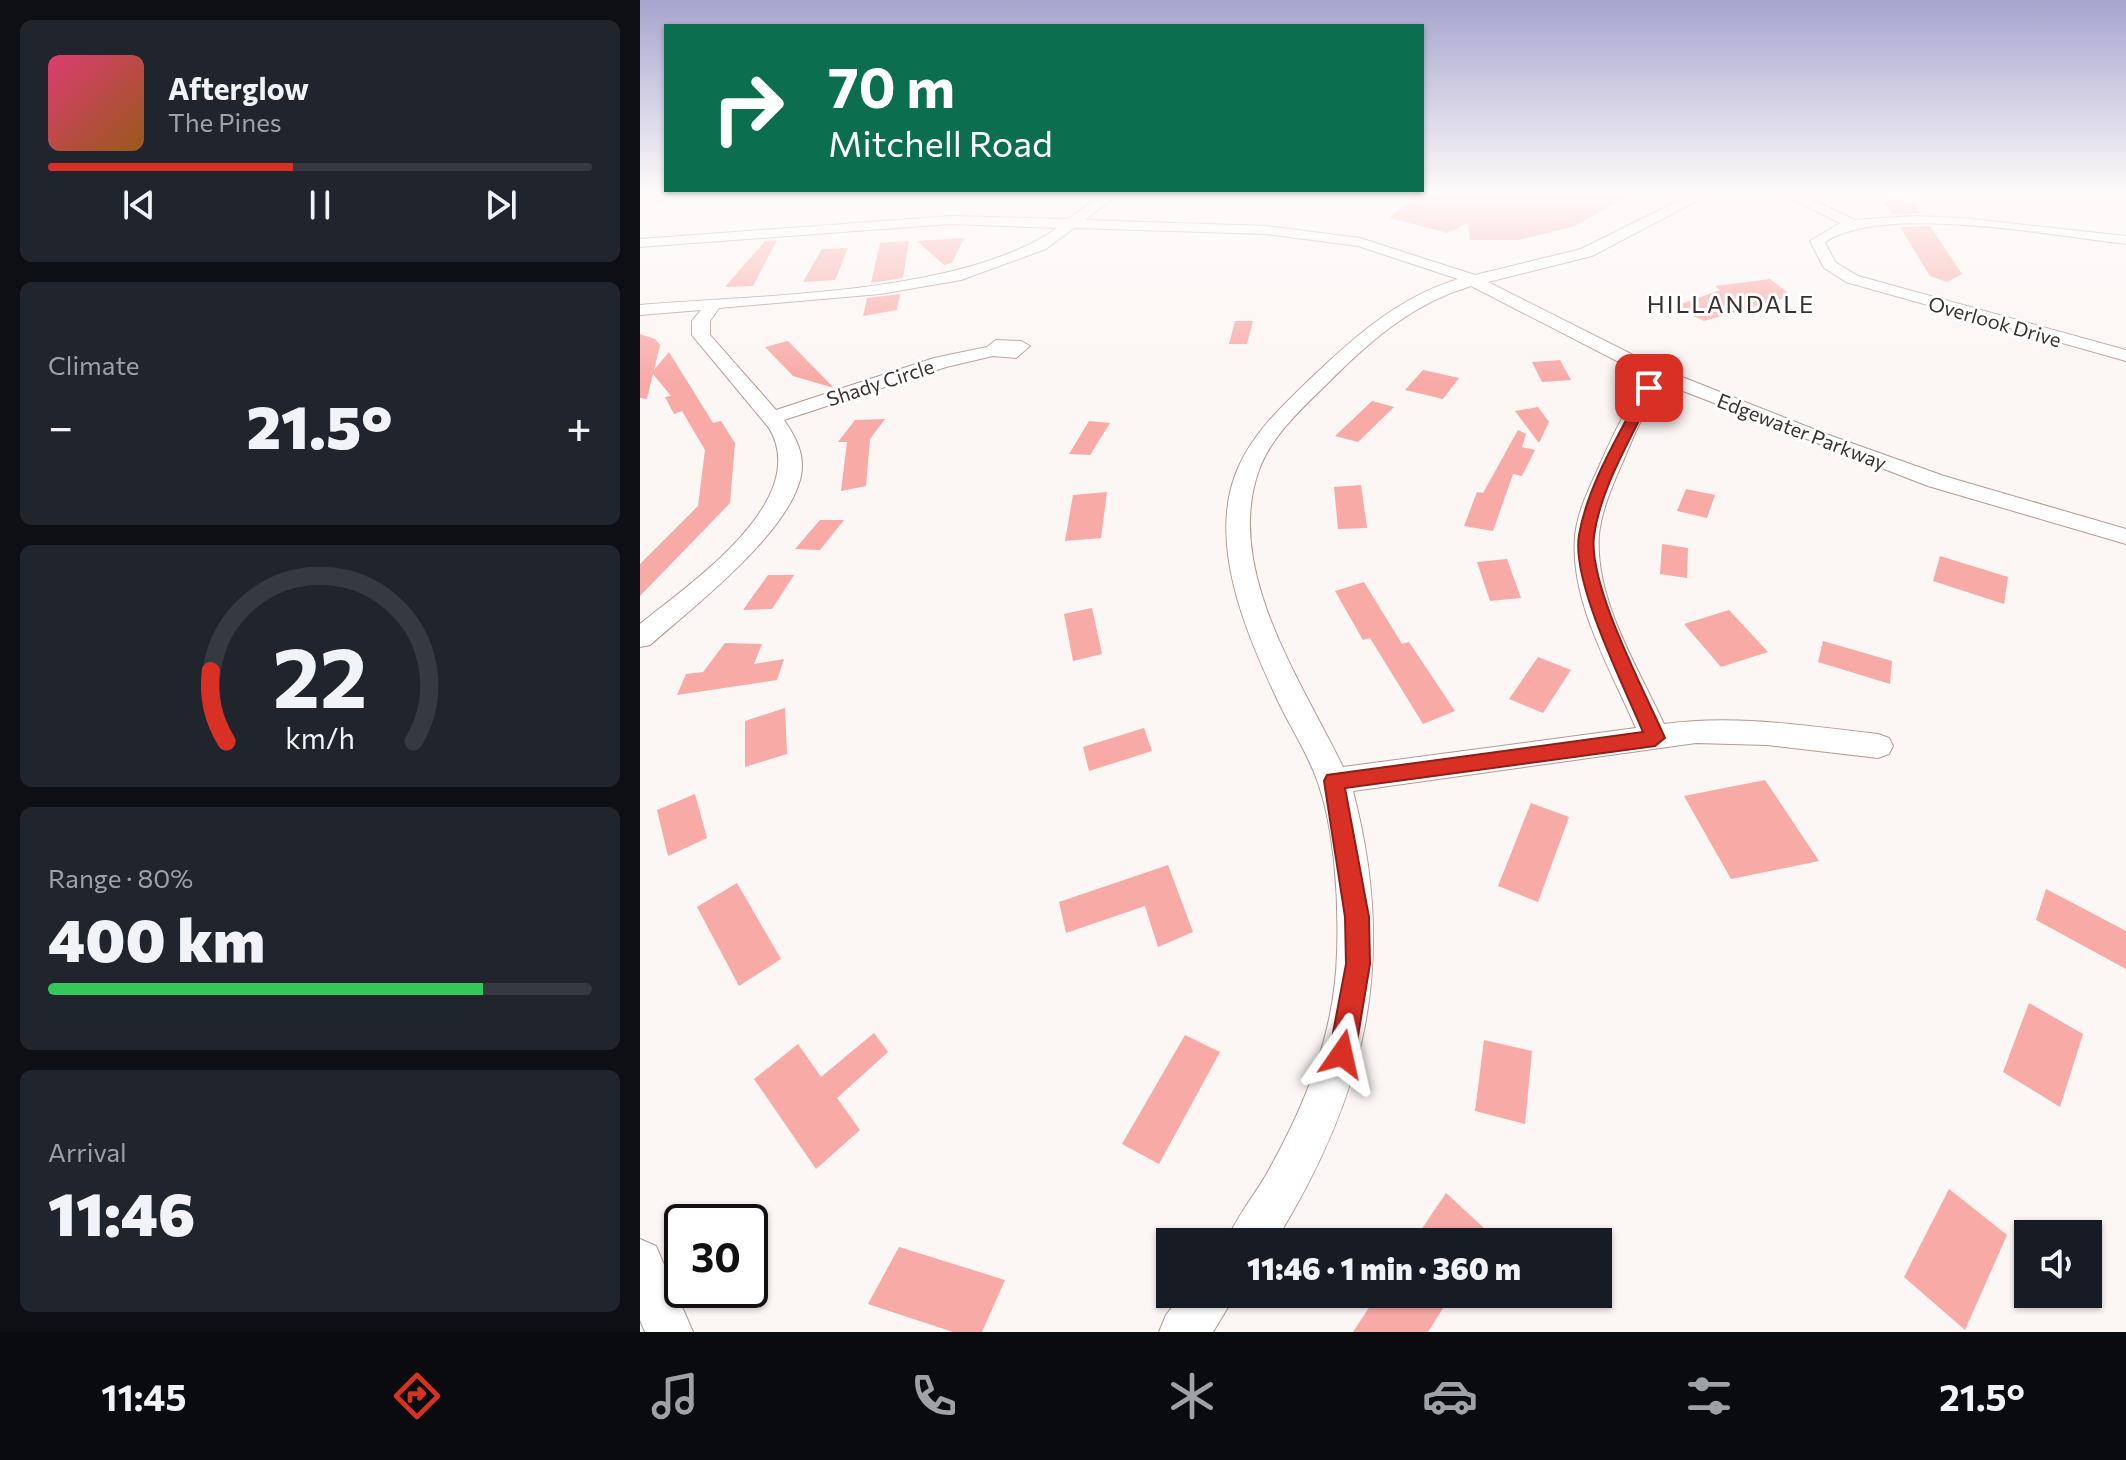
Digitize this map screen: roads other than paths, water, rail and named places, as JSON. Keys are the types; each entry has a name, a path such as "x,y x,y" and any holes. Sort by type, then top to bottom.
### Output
{"street":[{"path":"640,310 893,287 961,275 1021,255"},
{"name":"Edgewater Parkway","path":"1410,255 1478,281 1661,377 1909,472 2126,537"},
{"path":"1258,1228 1299,1161 1323,1107 1342,1054 1358,964 1357,917 1334,781 1292,700 1241,564 1238,535 1245,479 1273,428 1360,342 1418,300 1579,255"},
{"name":"Overlook Drive","path":"1824,255 1829,265 1852,279 2126,356"},
{"path":"640,638 742,547 781,500 791,461 789,444 701,335 701,321 714,303"},
{"name":"Shady Circle","path":"770,418 941,362 993,351"},
{"path":"1655,738 1598,601 1587,559 1587,535 1600,491 1630,423 1649,388 1661,377"},
{"path":"1334,781 1696,731 1767,733 1878,746"},
{"path":"640,1262 669,1332"},
{"path":"1183,1332 1201,1308"}],"district":[{"name":"HILLANDALE","path":"1731,303"}]}
